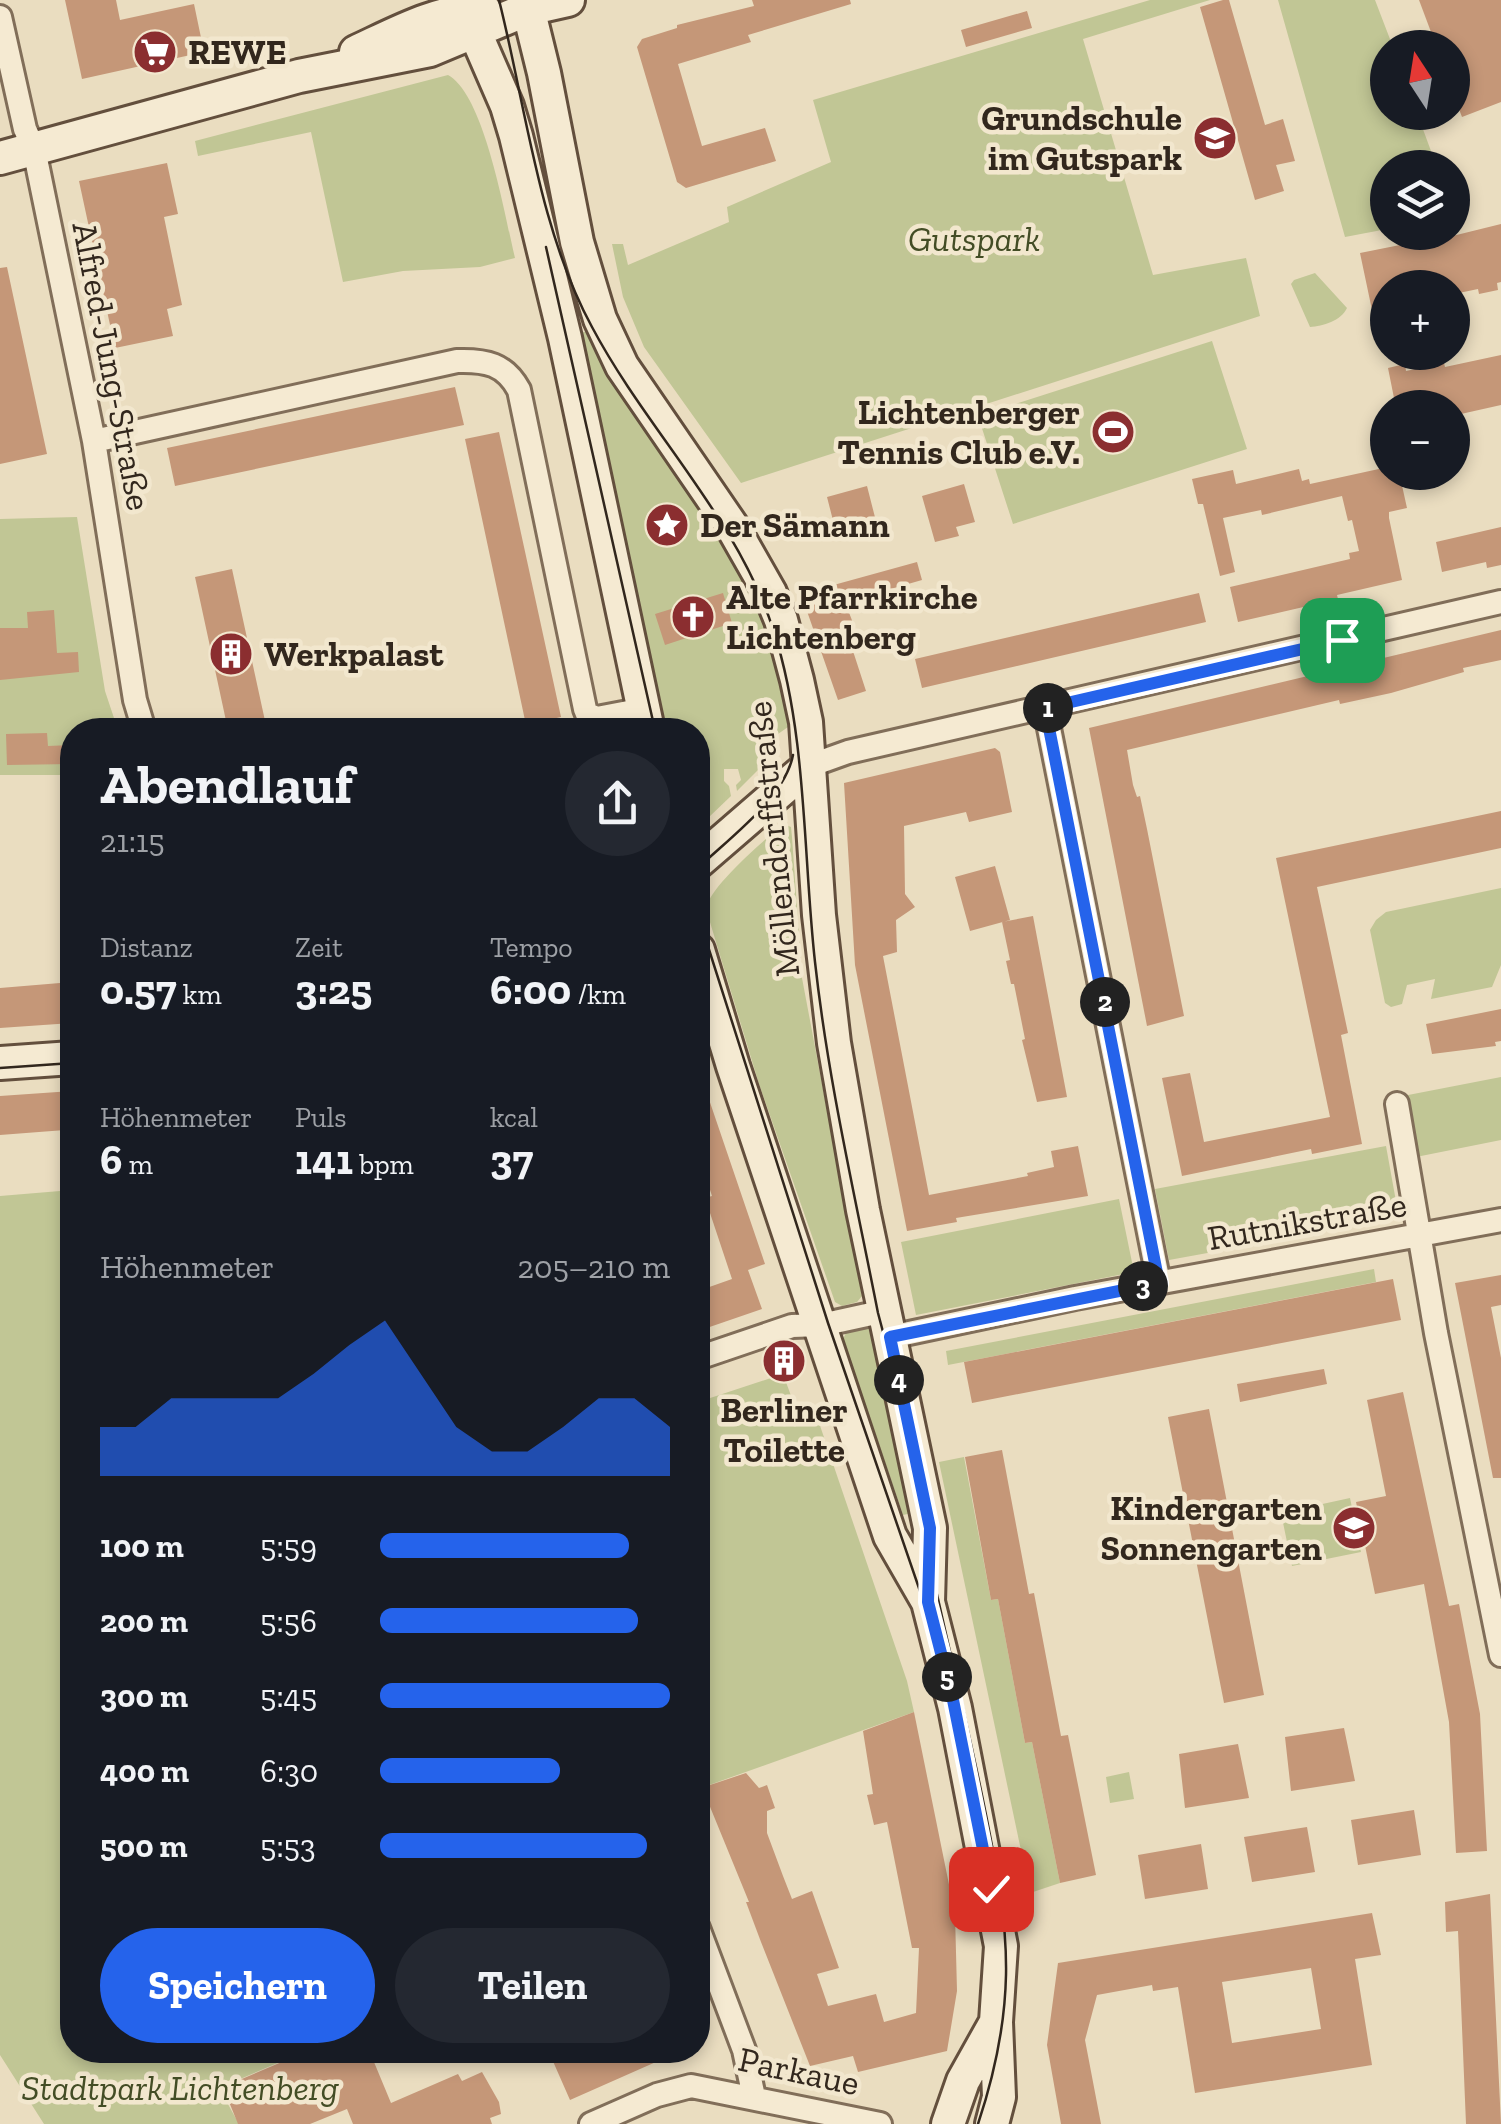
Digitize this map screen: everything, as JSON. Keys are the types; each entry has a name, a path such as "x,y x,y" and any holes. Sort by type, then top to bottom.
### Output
{"main road":[{"path":"0,158 310,73 417,53 467,14 568,0"},
{"name":"Möllendorffstraße","path":"527,5 577,242 600,318 622,366 734,528 770,593 797,680 806,722 819,915 834,1043 930,1528 928,1602"},
{"path":"467,14 516,136 565,338 646,718"},
{"path":"710,852 809,766"},
{"name":"Möllendorffstraße","path":"710,990 890,1536 928,1602 955,1708 1001,1946 996,2022 999,2098 992,2124"},
{"path":"0,1063 60,1059"},
{"name":"Möllendorffstraße","path":"948,2124 963,2080 996,2022"}],"street":[{"name":"Alfred-Jung-Straße","path":"0,17 26,130 34,149 94,441 140,718"},
{"path":"94,441 457,361 490,362 502,368 519,390 585,709 597,718"},
{"path":"809,766 848,752 1501,602"},
{"path":"1045,708 1159,1283"},
{"path":"1397,1104 1436,1333 1501,1655"},
{"name":"Rutnikstraße","path":"710,1354 792,1326 887,1324 1159,1283 1501,1220"},
{"path":"710,1960 744,2050 754,2097"},
{"name":"Parkaue","path":"591,2124 657,2095 691,2086 880,2124"}],"green space":[{"name":"Gutspark","path":"1150,0 1210,0 1083,39 1153,275 1246,258 1260,316 741,483 644,347 623,297 612,244 623,244 628,265 729,222 727,207 831,162 813,100"},
{"path":"1278,0 1375,0 1386,30 1370,30 1370,130 1423,130 1431,150 1370,150 1370,232 1345,237"},
{"path":"448,75 473,106 483,131 515,258 480,267 403,271 343,282 311,132 198,156 195,141"},
{"path":"1315,273 1347,308 1336,319 1310,327 1291,284"},
{"path":"587,331 605,366 682,474 760,603 784,691 788,727 778,734 777,751 737,791 741,780 738,769 724,769 724,781 731,796 710,816 710,718 656,718 575,335"},
{"name":"Lichtenberger Tennis Club e.V.","path":"1212,341 1247,449 1013,524 978,416"},
{"path":"77,517 105,691 114,718 60,718 60,775 0,775 0,519"},
{"path":"784,824 791,827 802,978 862,1296 857,1302 842,1306 835,1302 759,1084 710,922 710,898"},
{"path":"1501,888 1501,965 1492,987 1431,999 1435,979 1407,985 1402,1004 1391,1007 1385,1003 1370,930 1376,920 1386,912"},
{"path":"1501,1077 1501,1140 1416,1157 1403,1096"},
{"path":"1386,1146 1399,1218 1169,1260 1155,1189"},
{"name":"Stadtpark Lichtenberg","path":"60,1191 60,2063 278,2063 219,2088 239,2124 44,2124 0,2055 0,1196"},
{"path":"1119,1199 1134,1272 916,1315 901,1242"},
{"path":"1374,1269 1376,1282 948,1365 946,1351"},
{"path":"872,1328 912,1513 903,1515 843,1339 846,1333"},
{"path":"783,1374 797,1412 814,1408 907,1681 914,1712 710,1785 710,1398"},
{"path":"964,1457 991,1600 998,1599 1025,1743 1032,1742 1060,1883 1030,1893 939,1462"},
{"path":"1350,1498 1361,1552 1292,1566 1281,1513"},
{"path":"1129,1772 1134,1799 1110,1803 1106,1777"}],"building":[{"path":"65,0 116,0 120,20 194,4 204,52 82,79"},
{"path":"752,0 850,0 851,4 748,35 751,42 678,64 702,146 765,128 776,161 686,188 677,182 637,47 642,39 677,25 754,6"},
{"path":"1229,0 1265,125 1283,119 1295,161 1276,165 1284,191 1255,200 1200,7"},
{"path":"1419,0 1501,0 1501,102 1470,114 1470,30 1430,30"},
{"path":"1027,11 1032,28 966,47 961,30"},
{"path":"167,163 178,214 164,217 182,305 167,309 173,336 115,348 79,181"},
{"path":"1501,224 1498,290 1479,294 1478,289 1470,291 1470,270 1370,270 1370,300 1360,253 1470,250 1470,232"},
{"path":"7,267 47,454 0,464 0,268"},
{"path":"1501,355 1501,405 1470,412 1470,390 1392,390 1388,370 1470,370 1470,362"},
{"path":"455,387 464,425 175,486 167,448"},
{"path":"499,432 561,717 525,718 465,439"},
{"path":"1299,469 1302,481 1309,479 1310,484 1370,471 1370,490 1403,490 1407,508 1389,512 1402,580 1238,622 1230,587 1350,559 1349,553 1359,551 1352,520 1348,521 1342,496 1262,515 1261,510 1223,518 1235,572 1220,576 1203,504 1198,504 1192,479 1233,470 1236,484"},
{"path":"964,484 975,522 956,527 959,536 935,542 922,496"},
{"path":"867,486 878,529 838,540 827,497"},
{"path":"1501,527 1501,565 1487,568 1486,562 1442,572 1436,542"},
{"path":"917,562 922,580 845,602 861,644 852,648 866,691 838,700 801,594"},
{"name":"Werkpalast","path":"232,569 264,718 225,718 195,577"},
{"name":"Alte Pfarrkirche Lichtenberg","path":"723,593 732,623 665,645 655,614"},
{"path":"1199,593 1206,622 922,688 915,659"},
{"path":"54,610 57,653 78,652 79,672 0,680 0,628 28,628 27,612"},
{"path":"1501,630 1501,660 1463,668 1464,672 1391,693 1340,704 1339,700 1127,750 1133,785 1137,797 1140,796 1184,1016 1147,1026 1089,728"},
{"path":"47,733 48,746 60,746 60,764 7,765 6,734"},
{"path":"995,748 1000,752 1012,812 969,822 966,812 904,826 905,894 915,907 896,920 897,952 883,956 929,1195 1028,1176 1027,1173 1054,1167 1051,1151 1078,1146 1088,1196 956,1218 957,1222 907,1231 855,965 844,783"},
{"path":"1501,811 1501,848 1317,887 1348,1033 1341,1035 1362,1144 1312,1154 1311,1149 1182,1176 1162,1078 1190,1073 1204,1142 1330,1117 1276,858"},
{"path":"995,866 1010,920 970,931 955,877"},
{"path":"1033,916 1067,1097 1037,1102 1006,961 1010,960 1002,922"},
{"path":"60,983 60,1024 0,1028 0,988"},
{"path":"1501,1009 1501,1041 1495,1042 1496,1046 1432,1054 1426,1024"},
{"path":"60,1092 60,1130 0,1135 0,1096"},
{"path":"710,1102 765,1264 748,1270 762,1309 710,1327 710,1287 732,1279 710,1213"},
{"path":"1501,1275 1501,1305 1491,1307 1501,1358 1501,1478 1493,1478 1455,1283"},
{"path":"1393,1279 1401,1320 972,1403 964,1362"},
{"path":"1324,1369 1327,1384 1240,1402 1237,1384"},
{"path":"1403,1392 1449,1606 1459,1604 1480,1714 1487,1851 1456,1853 1449,1722 1424,1584 1375,1594 1356,1502 1386,1496 1367,1400"},
{"path":"1209,1409 1264,1695 1224,1703 1168,1417"},
{"path":"1002,1450 1029,1594 1034,1593 1061,1736 1068,1735 1096,1875 1060,1883 1032,1742 1025,1743 998,1599 991,1600 965,1457"},
{"path":"914,1712 955,1914 957,1991 947,2051 858,2072 853,2056 810,2066 710,1807 710,1785 746,1773 759,1788 767,1785 775,1808 767,1811 767,1833 792,1899 812,1891 839,1968 817,1974 828,2006 876,1994 884,2022 916,2013 919,1948 912,1948 887,1822 874,1825 867,1795 873,1794 863,1731"},
{"path":"1344,1728 1355,1781 1291,1791 1285,1737"},
{"path":"1238,1744 1249,1798 1185,1808 1179,1754"},
{"path":"1414,1810 1421,1855 1358,1865 1351,1820"},
{"path":"1307,1827 1315,1872 1252,1882 1244,1837"},
{"path":"1201,1844 1208,1889 1145,1899 1138,1855"},
{"path":"1490,1894 1501,2124 1466,2124 1458,1931 1446,1932 1445,1902"},
{"path":"1372,1913 1381,1955 1355,1959 1372,2065 1195,2093 1178,1987 1153,1991 1152,1985 1097,1995 1085,2040 1101,2124 1061,2124 1047,2045 1058,1963","holes":["1311,1968 1321,2029 1232,2043 1222,1982"]},
{"path":"279,2063 374,2063 391,2103 458,2074 462,2081 482,2072 499,2102 501,2114 490,2118 492,2124 353,2124 347,2109 310,2124 238,2124 223,2087"},
{"path":"554,2063 654,2063 570,2100"}],"tram line":[{"path":"499,0 546,209 574,289 614,365 738,551 758,590 785,671 798,753 820,1006 835,1094 1000,1892 1006,1954 1003,2013 994,2069 978,2124"},
{"path":"546,247 652,718"},
{"path":"710,857 767,802 788,771 793,755"},
{"path":"710,953 828,1323 933,1629"},
{"path":"0,1068 60,1064"}],"place":[{"name":"REWE","path":"155,52"},
{"name":"Grundschule im Gutspark","path":"1215,138"},
{"name":"Lichtenberger Tennis Club e.V.","path":"1113,432"},
{"name":"Der Sämann","path":"667,525"},
{"name":"Alte Pfarrkirche Lichtenberg","path":"693,617"},
{"name":"Werkpalast","path":"231,654"},
{"name":"Berliner Toilette","path":"784,1361"},
{"name":"Kindergarten Sonnengarten","path":"1354,1528"}],"route":[{"path":"991,1889 953,1700 928,1602 930,1528 890,1337 1159,1283 1045,708 1342,640"}]}
